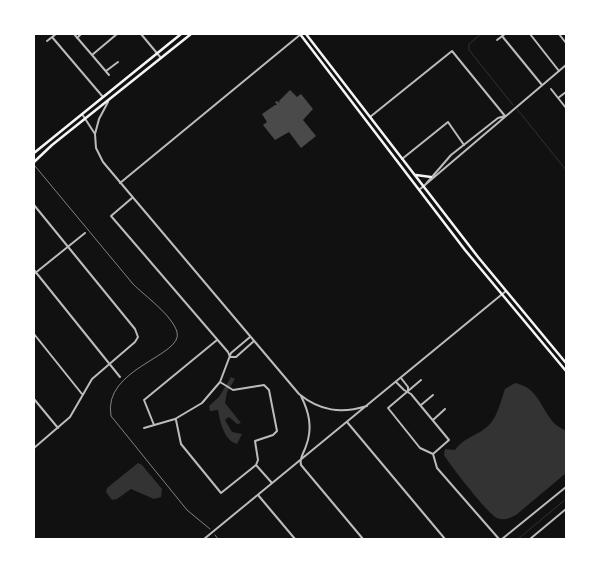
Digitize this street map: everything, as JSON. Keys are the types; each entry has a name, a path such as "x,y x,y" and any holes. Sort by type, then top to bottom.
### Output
{"main road":[{"path":"34,153 181,34"},
{"path":"34,162 52,144 191,34"},
{"path":"300,34 419,190 566,372"},
{"path":"306,34 506,291 566,363"},
{"path":"124,80 127,84"},
{"path":"340,86 344,83"},
{"path":"377,135 382,132"},
{"path":"49,140 52,144"},
{"path":"414,174 421,178 431,177"},
{"path":"535,334 539,331"}],"street":[{"path":"47,41 56,34"},
{"path":"74,34 109,75"},
{"path":"77,38 81,34"},
{"path":"92,55 117,34"},
{"path":"141,34 161,58"},
{"path":"120,184 300,34"},
{"path":"530,34 559,70"},
{"path":"559,34 566,43"},
{"path":"497,40 503,35 542,85"},
{"path":"52,37 103,97"},
{"path":"370,117 452,51 505,116"},
{"path":"106,71 118,62"},
{"path":"419,190 566,65"},
{"path":"551,88 566,108"},
{"path":"558,98 566,92"},
{"path":"95,134 104,109 112,96"},
{"path":"82,114 95,134 99,155 120,184 300,394 310,403 328,410 346,411 367,406"},
{"path":"424,186 441,165 464,144 498,118 505,116"},
{"path":"402,159 448,122 464,144"},
{"path":"132,198 111,216 230,357"},
{"path":"34,205 135,329 138,337 135,342 109,362 92,379 70,418 34,448"},
{"path":"85,233 34,272 120,377"},
{"path":"204,539 506,291"},
{"path":"34,334 82,394"},
{"path":"144,428 175,420 202,403 220,382 231,353 251,337"},
{"path":"154,425 144,400 217,340"},
{"path":"230,357 236,357 254,341"},
{"path":"401,378 408,387 408,391"},
{"path":"421,380 388,408 420,448 432,454 437,468 500,539 566,487"},
{"path":"175,420 181,444 221,493 256,465 258,460 256,439 273,435 276,431 269,390 264,385 232,389 220,382"},
{"path":"396,382 404,390 408,391 421,405 449,440 432,454"},
{"path":"300,394 306,405 310,424 308,442 300,461 301,465 363,539"},
{"path":"421,405 433,395"},
{"path":"34,399 58,428"},
{"path":"433,420 445,409"},
{"path":"347,422 445,539"},
{"path":"256,465 272,484"},
{"path":"258,495 295,539"},
{"path":"532,539 566,509"}],"path":[{"path":"120,377 124,374 127,378"},
{"path":"214,534 218,539"}],"shaded area":[{"path":"231,377 235,379 227,392 225,403 241,423 237,424 229,417 225,420 232,432 242,434 237,444 226,435 221,425 218,410 210,411 209,406 219,397"},
{"path":"515,383 522,385 533,393 553,422 566,431 566,473 516,515 502,519 492,515 444,455 445,449 455,450 464,441 489,425 497,413 505,389"},
{"path":"138,463 142,465 162,489 161,497 154,499 131,489 117,499 112,500 106,492 107,488"}],"building":[{"path":"290,90 297,97 301,94 313,109 303,120 316,136 301,148 289,132 275,140 263,125 267,122 262,114 277,105 275,102 280,103 279,101"}],"waterway":[{"path":"481,34 469,44 469,50 513,105"},
{"path":"517,109 566,170"},
{"path":"518,539 566,499"}]}
